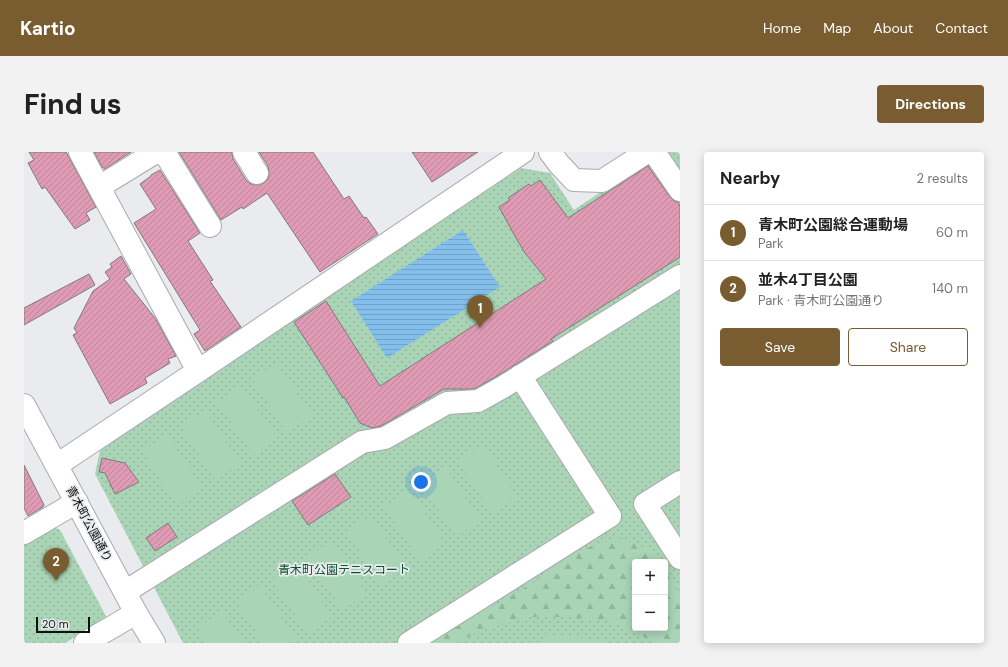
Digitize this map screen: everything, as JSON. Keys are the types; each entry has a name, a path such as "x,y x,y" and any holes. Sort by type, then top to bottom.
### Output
{"street":[{"path":"80,152 198,371"},
{"path":"99,187 156,152"},
{"path":"164,152 210,226"},
{"path":"244,152 256,173"},
{"path":"57,465 523,152"},
{"path":"550,152 574,180 602,181 647,152"},
{"path":"654,152 680,190"},
{"path":"125,592 362,442 385,438 447,403 478,401 503,387 680,276"},
{"path":"409,643 610,516 520,376"},
{"name":"青木町公園通り","path":"24,405 154,643"},
{"path":"680,482 645,504 680,558"},
{"path":"24,533 77,502"},
{"path":"86,643 136,612"}],"green space":[{"name":"青木町公園テニスコート","path":"660,152 680,152 680,643 183,643 95,474 101,446 521,168 550,173 574,210"},
{"path":"277,363 312,416 287,433 252,379"},
{"path":"242,386 278,439 253,455 217,402"},
{"path":"205,410 240,463 215,480 180,426"},
{"path":"167,435 202,488 177,505 142,451"},
{"path":"483,444 517,497 493,514 457,461"},
{"path":"446,467 481,521 456,537 421,484"},
{"path":"410,490 445,543 420,560 384,506"},
{"path":"371,515 406,568 381,585 346,531"},
{"path":"54,527 60,530 107,618 65,643 24,643 24,545"},
{"path":"619,537 647,549 656,559 632,559 632,631 668,631 668,576 680,594 680,643 655,643 625,629 612,621 565,617 529,617 482,630 456,643 430,643 546,575 572,553"},
{"name":"青木町公園テニスコート","path":"332,540 367,594 342,610 307,557"},
{"path":"297,563 332,617 307,633 271,580"},
{"path":"260,585 296,639 289,643 263,643 236,602"},
{"path":"222,611 243,643 207,643 197,628"},
{"path":"544,634 604,640 604,643 521,643 544,642"}],"water":[{"path":"463,230 500,287 387,358 351,301"}],"building":[{"path":"29,152 66,152 96,207 86,213 90,220 75,229 45,187 42,189 28,163 34,160"},
{"path":"94,152 131,152 105,169 102,167"},
{"path":"179,152 232,152 233,159 246,180 251,184 257,185 264,183 268,179 269,173 268,166 259,152 313,152 344,199 349,196 364,218 366,217 378,234 320,272 267,193 243,209 242,207 221,220"},
{"path":"412,152 478,152 432,182"},
{"path":"648,166 670,197 674,201 678,202 680,206 680,257 551,339 553,341 474,389 444,389 381,426 372,428 360,423 294,322 326,301 380,386 546,279 525,253 499,207 510,200 508,198 529,184 531,186 540,180 568,218"},
{"path":"160,170 200,233 188,241 213,280 210,281 241,327 205,351 194,334 200,330 134,223 156,209 140,184"},
{"path":"121,256 131,274 124,279 155,318 176,356 168,359 170,363 145,378 147,383 110,404 73,335 77,333 74,328 93,291 110,279 105,272 112,267 110,264"},
{"path":"89,274 95,285 24,325 24,308"},
{"path":"102,458 125,463 139,482 115,494 105,473 99,472"},
{"path":"24,465 44,505 28,516 24,508"},
{"path":"335,474 351,497 308,525 292,501"},
{"path":"168,523 177,537 155,551 146,538"}],"place":[{"name":"青木町公園総合運動場","path":"480,328"},
{"name":"並木4丁目公園","path":"56,581"}]}
